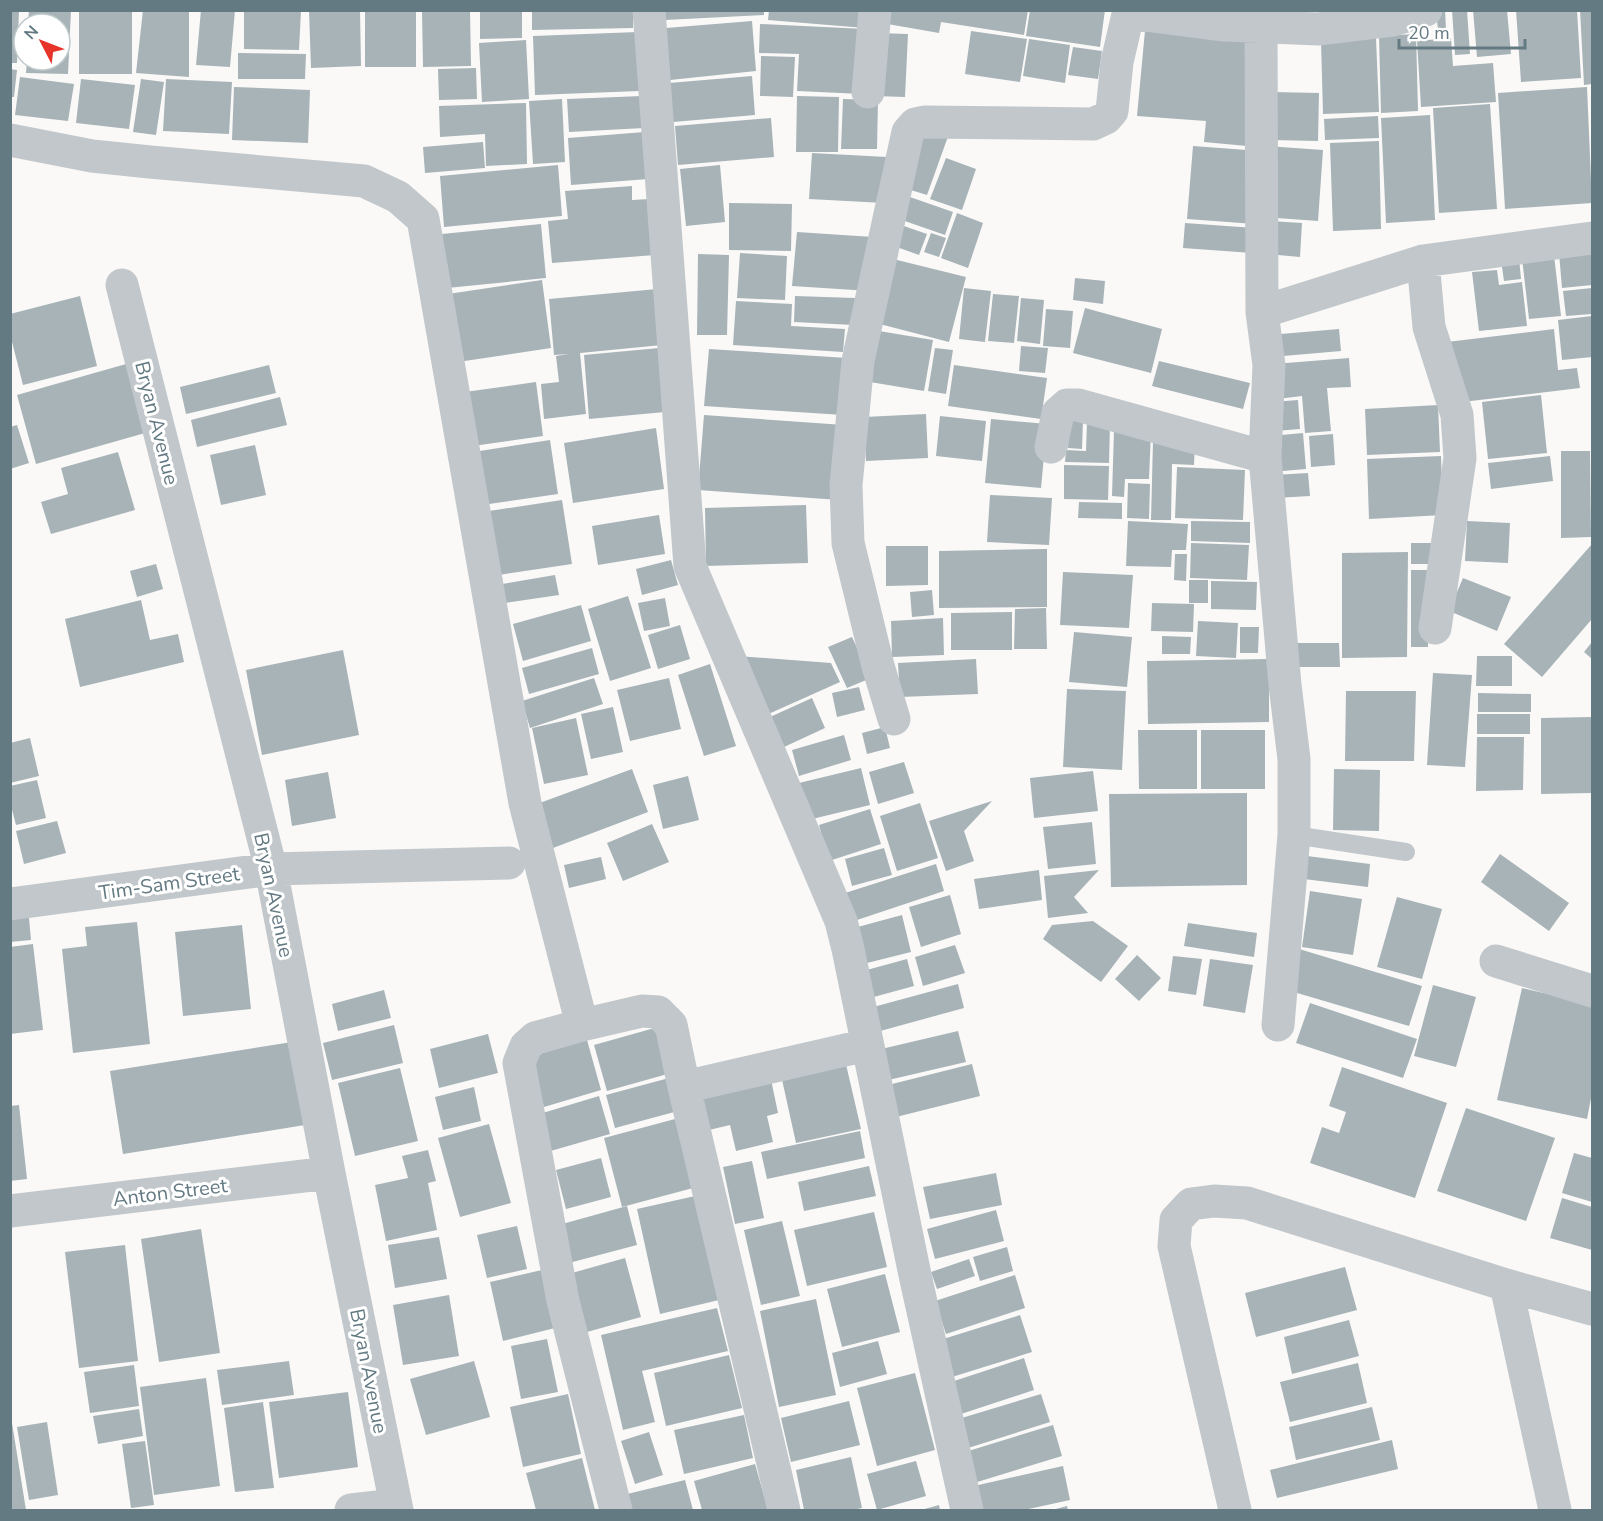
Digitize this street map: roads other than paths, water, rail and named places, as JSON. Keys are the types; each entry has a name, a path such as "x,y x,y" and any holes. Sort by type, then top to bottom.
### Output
{"street":[{"path":"649,10 690,566 841,921 967,1510"},
{"path":"868,92 875,10"},
{"path":"894,719 878,666 848,543 846,485 858,361 908,132 915,124 924,122 1093,124 1106,118 1112,111 1116,62 1129,12 1222,25 1318,29 1393,20 1426,10"},
{"path":"1262,27 1262,312 1269,365 1265,457 1285,685 1294,759 1294,835 1278,1025"},
{"path":"10,140 104,157 364,181 398,197 423,219 525,803 582,1025"},
{"path":"1262,312 1423,261 1593,238"},
{"path":"1423,261 1429,327 1457,415 1460,458 1435,628"},
{"name":"Bryan Avenue","path":"122,285 271,869 396,1508"},
{"path":"1051,447 1058,413 1066,405 1078,405 1265,457"},
{"name":"Tim-Sam Street","path":"10,904 271,869 508,863"},
{"path":"1496,962 1593,991"},
{"path":"616,1510 563,1301 519,1064 526,1046 536,1038 642,1011 658,1012 671,1025 784,1510"},
{"path":"684,1087 867,1045"},
{"name":"Anton Street","path":"10,1211 329,1173"},
{"path":"1235,1510 1174,1246 1176,1220 1191,1204 1214,1201 1247,1203 1506,1285 1593,1309"},
{"path":"1506,1285 1555,1510"},
{"path":"351,1510 396,1508"}],"lane":[{"path":"1294,835 1406,852"}]}
